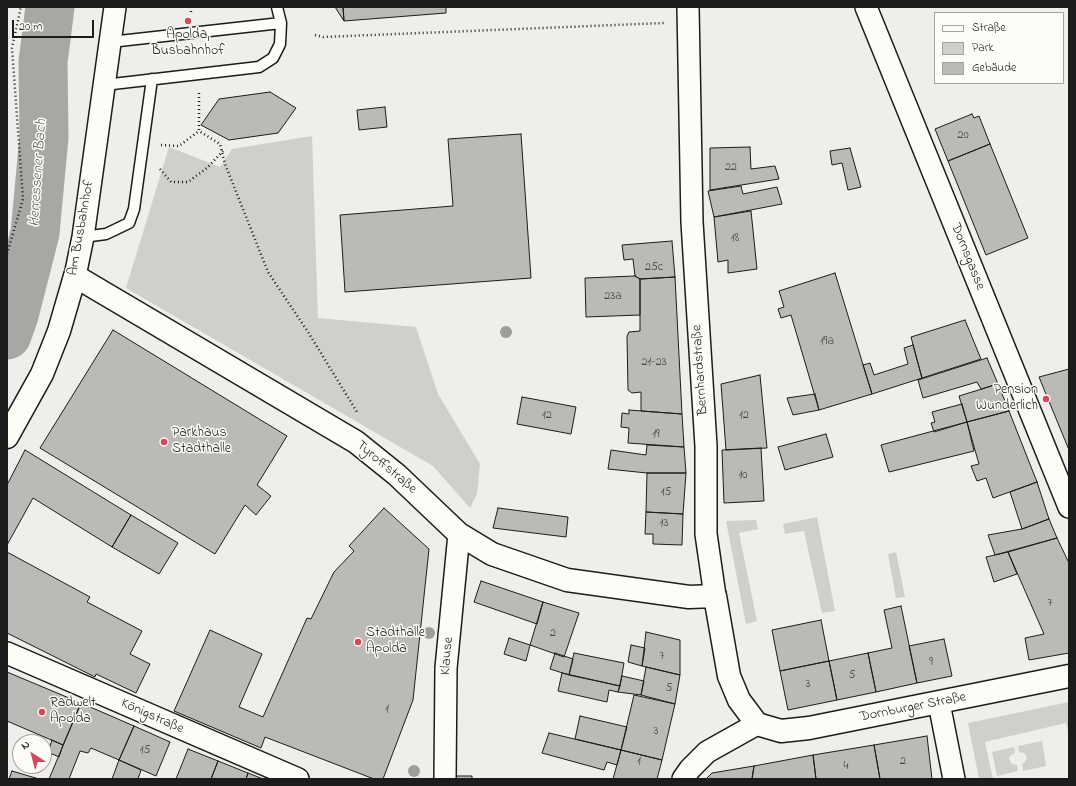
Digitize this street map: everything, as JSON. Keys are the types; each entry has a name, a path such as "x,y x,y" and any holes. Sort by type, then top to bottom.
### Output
{"street":[{"name":"Am Busbahnhof","path":"7,437 42,374 59,331 75,276 83,237 115,7"},
{"name":"Dornsgasse","path":"866,7 1069,507"},
{"name":"Bernhardstraße","path":"688,15 692,222 706,446 706,534 728,676 739,700 757,724"},
{"name":"Tyroffstraße","path":"75,276 356,442 397,475 459,534 492,554 567,580 689,597 715,596"},
{"name":"Klause","path":"445,779 446,668 459,534"},
{"name":"Königstraße","path":"7,653 298,779"},
{"name":"Dornburger Straße","path":"757,724 781,731 788,731 940,703 1069,676"},
{"path":"940,703 954,779"},
{"path":"683,779 707,752 757,724"}],"lane":[{"path":"104,85 259,67 272,58 280,44 281,23 278,7"},
{"path":"110,42 281,23"},
{"path":"83,237 106,234 129,223 135,202 152,79"}],"path":[{"path":"7,254 23,199 12,48 22,7"},
{"path":"315,35 323,37 688,15"},
{"path":"161,145 179,146 199,130"},
{"path":"156,166 171,182 188,182 206,168 223,151"},
{"path":"225,164 268,272 308,332 365,426 356,442"}],"green space":[{"path":"312,136 318,318 416,327 438,394 480,464 477,494 470,508 433,466 126,288 169,147 220,167 232,149"},
{"path":"817,517 835,611 822,613 804,531 785,534 783,524"},
{"path":"756,520 758,529 739,533 757,621 746,624 726,521"},
{"path":"896,552 905,597 896,598 888,554"},
{"path":"1069,702 1069,735 1066,723 985,742 993,779 979,779 968,723"},
{"path":"1042,741 1046,766 1023,771 1022,764 1025,762 1027,757 1024,753 1019,752 1018,746"},
{"path":"1014,747 1015,753 1010,756 1009,759 1012,764 1017,765 1018,771 997,776 992,752"}],"building":[{"path":"335,7 343,7 344,21"},
{"path":"343,7 446,7 446,13 344,21"},
{"path":"270,92 296,108 278,133 229,140 201,125 219,99"},
{"path":"385,107 387,127 359,130 357,110"},
{"path":"972,114 974,118 979,116 990,144 948,161 935,129"},
{"path":"521,134 531,278 345,292 340,215 453,206 448,139"},
{"path":"990,144 1028,238 986,255 948,161"},
{"path":"750,147 751,169 775,166 779,179 710,190 710,148"},
{"path":"850,148 861,187 848,190 842,163 832,165 830,151"},
{"path":"741,186 743,194 777,187 782,204 714,217 708,191"},
{"path":"751,211 757,269 728,273 728,260 718,262 714,217"},
{"path":"672,241 675,277 640,279 635,276 633,259 624,260 622,245"},
{"path":"835,273 872,394 819,410 791,315 781,318 778,309 784,307 779,291"},
{"path":"635,276 640,279 640,315 586,317 585,278"},
{"path":"675,277 682,414 641,411 641,392 632,393 628,390 627,336 629,332 640,331 640,279"},
{"path":"965,320 981,359 922,378 911,337"},
{"name":"Parkhaus Stadthalle","path":"113,330 287,436 257,485 271,496 256,515 245,505 215,554 40,448"},
{"path":"913,345 922,378 872,394 863,365 870,363 874,375 908,364 904,348"},
{"path":"987,358 998,384 981,389 977,382 923,398 918,380"},
{"path":"1069,369 1069,450 1039,377"},
{"path":"760,375 767,448 726,450 721,384"},
{"path":"998,384 1009,411 967,422 959,396"},
{"path":"815,394 819,410 793,415 787,398"},
{"path":"522,397 576,407 571,434 517,424"},
{"path":"962,404 967,422 934,432 931,423 935,422 932,412"},
{"path":"629,410 682,414 684,447 628,443 629,428 621,427 622,413 629,414"},
{"path":"1009,411 1037,482 993,498 986,478 977,481 971,466 979,464 967,422"},
{"path":"967,422 974,451 889,472 881,445"},
{"path":"826,434 833,457 785,470 778,447"},
{"path":"647,445 684,447 686,473 647,473 608,469 611,450 646,455"},
{"path":"761,448 764,501 724,503 722,450"},
{"path":"25,450 131,515 112,547 33,498 7,545 7,485"},
{"path":"647,473 686,473 683,514 646,512"},
{"path":"1037,482 1049,519 1022,529 1010,492"},
{"name":"Stadthalle Apolda","path":"384,508 429,549 413,700 383,779 374,779 265,737 261,748 174,711 210,630 262,654 239,707 263,717 307,618 311,619 334,572 354,551 349,546"},
{"path":"498,508 568,517 566,537 493,528"},
{"path":"646,512 683,514 682,545 653,544 653,534 645,534"},
{"path":"131,515 178,543 159,574 112,547"},
{"path":"1049,519 1057,538 995,555 988,535 1022,529"},
{"path":"1057,538 1069,563 1069,653 1029,660 1025,638 1044,634 1008,552"},
{"path":"7,552 90,597 87,602 142,631 130,654 150,664 136,693 96,674 95,677 7,633"},
{"path":"1008,552 1017,574 994,582 986,557"},
{"path":"481,581 543,602 537,624 474,602"},
{"path":"543,602 579,613 564,657 530,645"},
{"path":"901,606 917,683 876,692 868,653 892,648 884,610"},
{"path":"821,620 829,661 780,671 772,630"},
{"path":"646,632 680,640 680,675 642,666"},
{"path":"509,638 530,645 526,661 504,654"},
{"path":"944,639 952,676 917,683 909,646"},
{"path":"631,645 645,648 642,666 628,662"},
{"path":"555,653 573,659 569,675 550,669"},
{"path":"574,653 624,663 620,686 569,675"},
{"path":"868,653 876,692 837,700 829,661"},
{"path":"829,661 837,700 788,710 780,671"},
{"path":"646,667 680,675 675,704 641,695"},
{"name":"Radwelt Apolda","path":"7,672 81,703 63,745 52,740 52,734 37,734 7,721"},
{"path":"562,673 620,686 618,692 609,690 607,702 558,691"},
{"path":"622,676 644,681 641,695 618,692"},
{"path":"634,695 675,704 662,760 621,750"},
{"path":"81,703 134,726 119,760 91,748 88,753 80,751 69,779 49,779"},
{"path":"580,716 627,727 621,750 575,739"},
{"path":"134,726 170,742 156,776 119,760"},
{"path":"549,733 621,750 617,765 607,762 604,770 542,753"},
{"path":"927,736 932,779 880,779 874,745"},
{"path":"52,740 63,745 59,757 52,754"},
{"path":"874,745 880,779 816,779 813,755"},
{"path":"188,749 218,761 211,779 176,779"},
{"path":"621,750 662,760 657,779 613,779"},
{"path":"813,755 816,779 752,779 754,766"},
{"path":"119,760 141,770 138,779 112,779"},
{"path":"218,761 248,773 246,779 211,779"},
{"path":"754,766 752,779 706,779 712,773"},
{"path":"12,771 12,774 22,774 39,779 9,779"},
{"path":"248,773 263,779 246,779"},
{"path":"456,776 472,776 472,779 456,779"}],"waterway":[{"name":"Herressener Bach","path":"7,335 14,315 35,233 44,137 43,62 50,7"}],"place":[{"name":"Apolda, Busbahnhof","path":"188,21"},
{"name":"Pension Wunderlich","path":"1046,399"},
{"name":"Parkhaus Stadthalle","path":"164,442"},
{"name":"Stadthalle Apolda","path":"358,642"},
{"name":"Radwelt Apolda","path":"42,712"}]}
